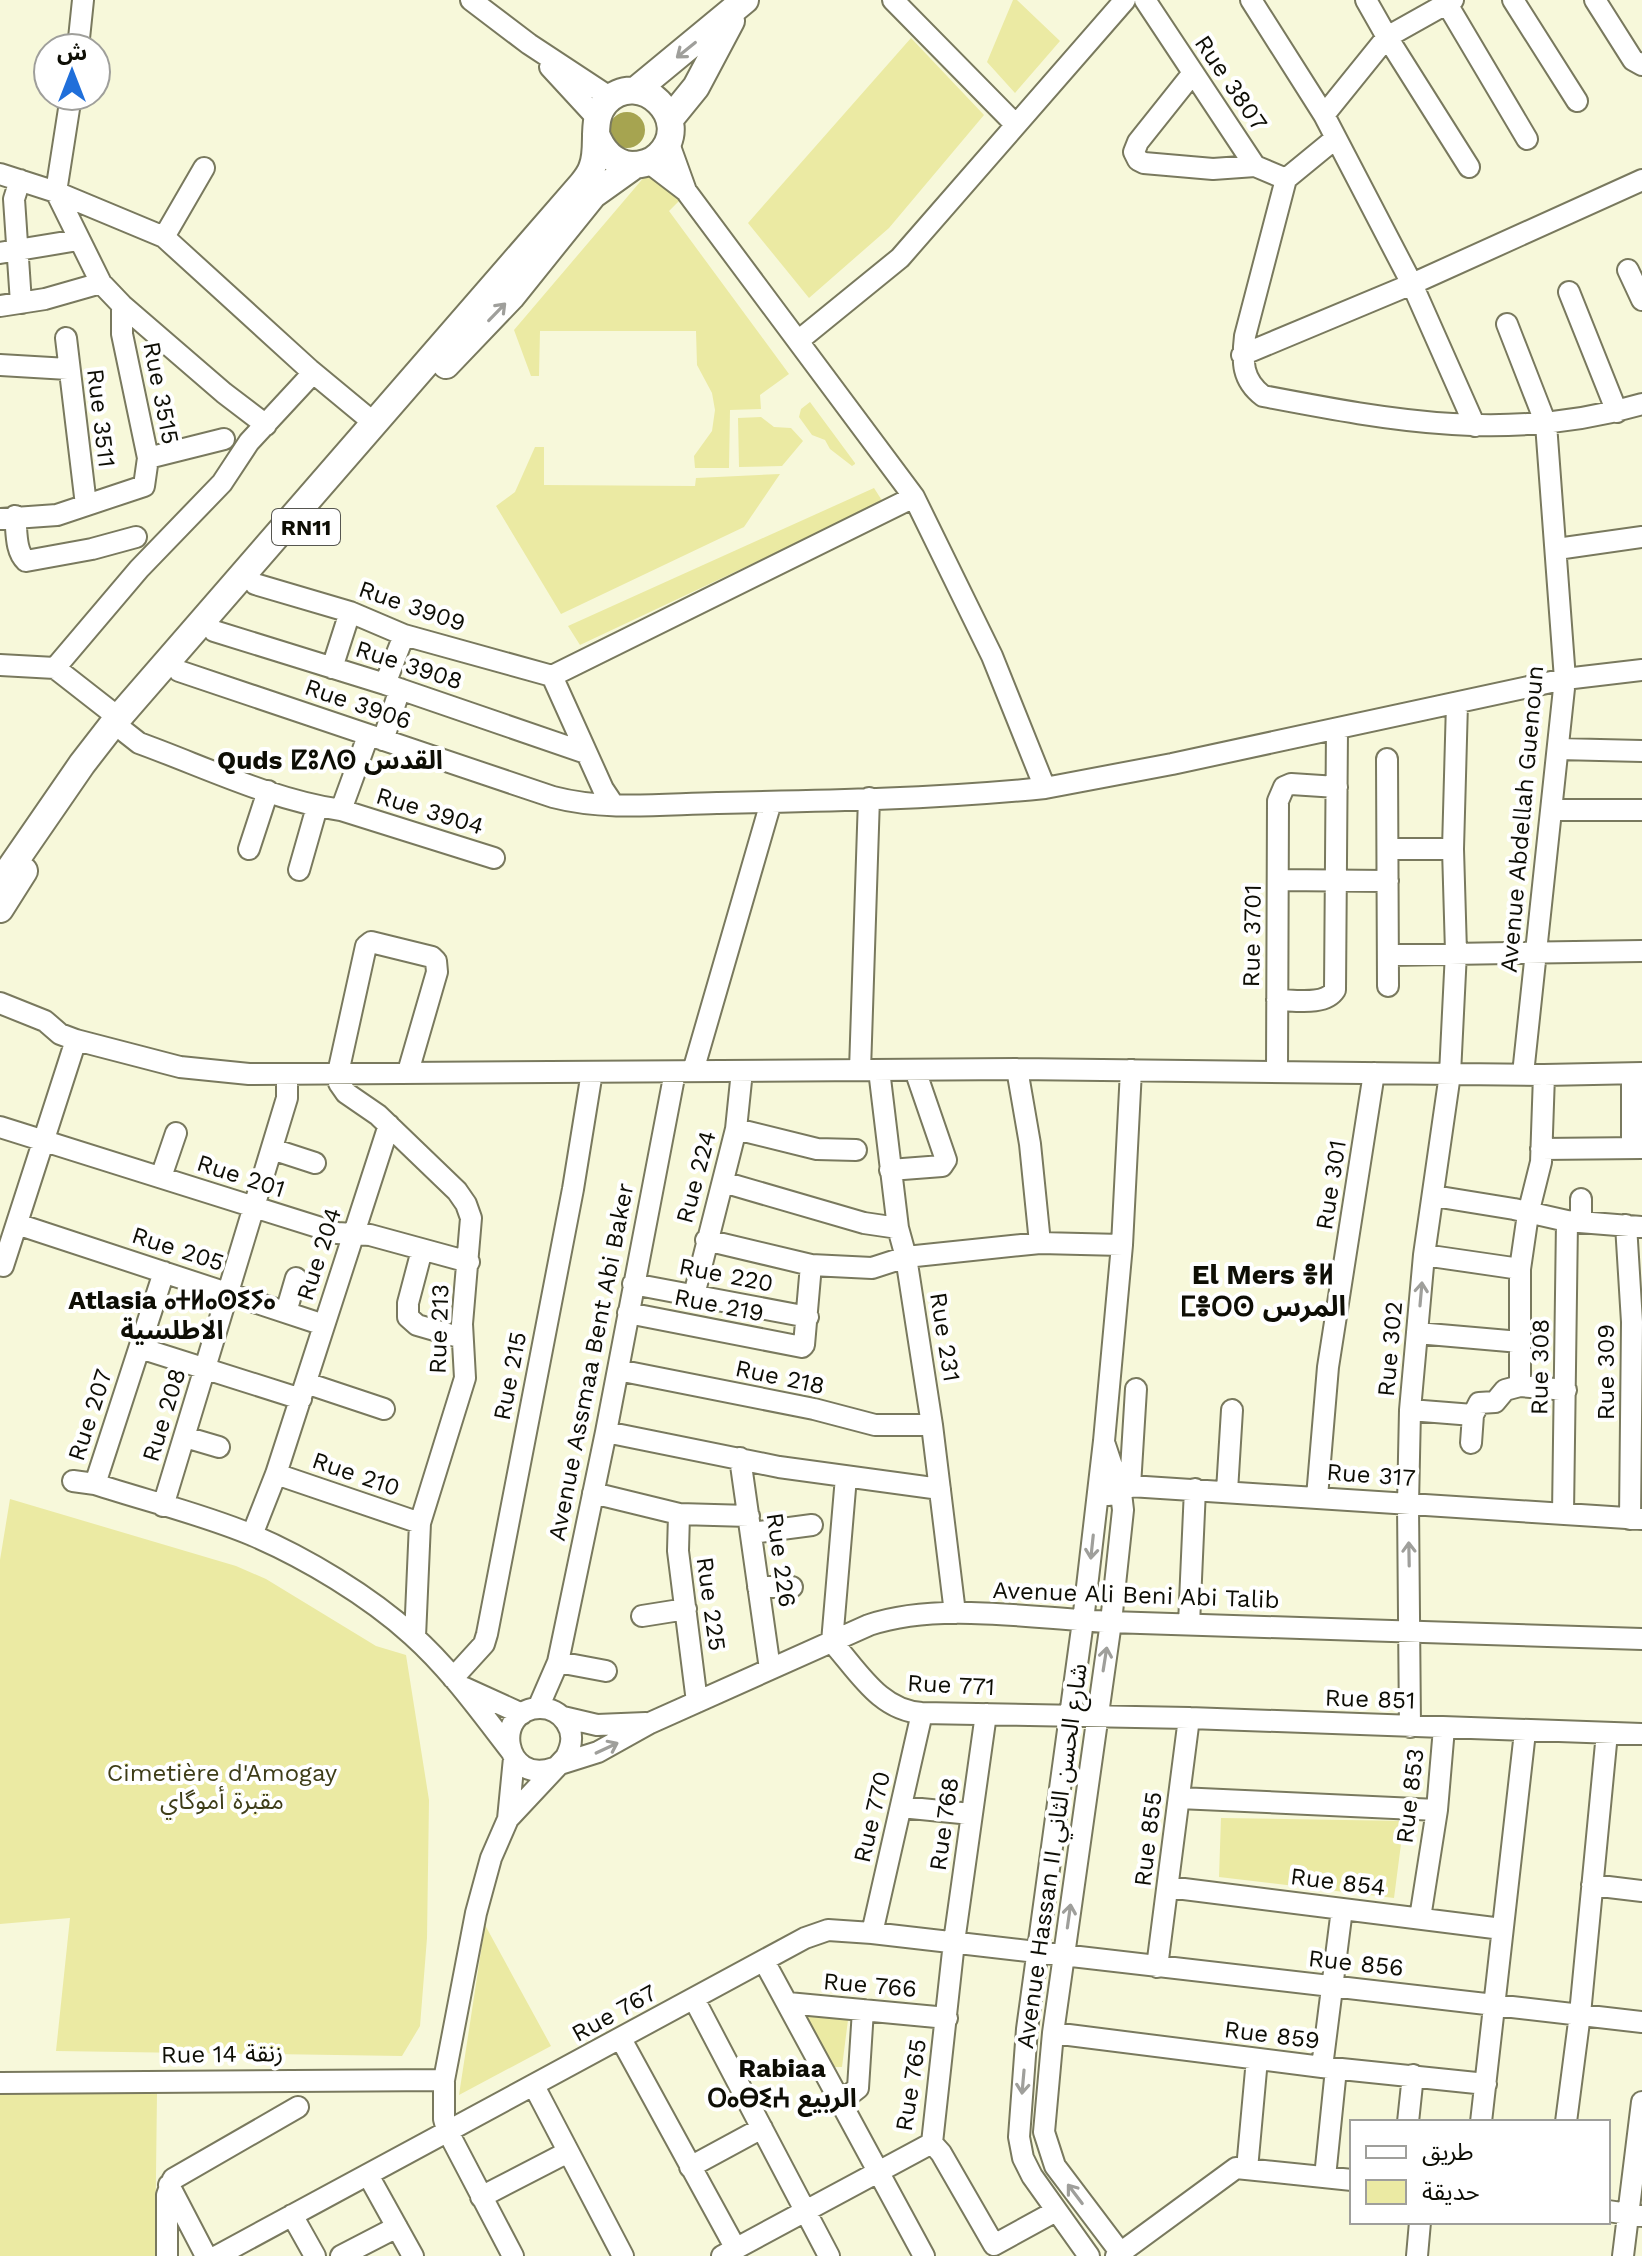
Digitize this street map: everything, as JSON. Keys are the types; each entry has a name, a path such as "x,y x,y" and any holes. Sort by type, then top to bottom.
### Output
{"main road":[{"name":"RN11","path":"0,909 122,725 374,423 582,184 592,169 603,105 625,93 741,5"},
{"name":"RN11","path":"0,883 82,764 179,671 446,364 511,297 593,195 658,156 669,130 741,5"},
{"path":"625,93 657,99 665,108 669,130"},
{"path":"597,126 601,146 610,157 622,163 641,164"}],"street":[{"path":"80,32 83,0"},
{"path":"471,0 529,44 611,98 625,93"},
{"path":"893,0 1015,124"},
{"path":"798,341 900,258 1125,0"},
{"name":"Rue 3807","path":"1145,0 1255,166 1286,179"},
{"path":"1251,0 1324,115 1412,284 1475,426"},
{"path":"1366,0 1469,167"},
{"path":"1513,0 1577,101"},
{"path":"1595,0 1633,60 1642,65"},
{"path":"1324,115 1387,37 1450,2 1527,139"},
{"path":"529,44 597,126"},
{"path":"1193,73 1138,142 1134,152 1138,160 1213,169 1255,166"},
{"path":"68,112 56,192 101,283 224,393 266,425"},
{"path":"669,130 686,191 914,497 992,656 1045,788"},
{"path":"1336,138 1286,179 1242,355 1244,373 1251,387 1263,396 1384,419 1475,426 1546,424 1617,412 1642,404"},
{"path":"641,164 686,191"},
{"path":"164,237 204,168"},
{"path":"101,283 10,304 8,253 14,199 10,177 56,192 164,237 313,373 374,423"},
{"path":"1242,355 1412,284 1642,180"},
{"path":"8,253 78,240"},
{"path":"1628,270 1642,300"},
{"path":"1569,292 1617,412"},
{"name":"Rue 3515","path":"86,505 140,488 146,481 148,458 122,334 122,305"},
{"name":"Avenue Abdellah Guenoun","path":"1507,324 1546,424 1565,679 1535,953 1534,1075 1541,1162 1528,1214 1520,1269 1520,1386"},
{"name":"Rue 3511","path":"66,338 86,505"},
{"path":"0,365 68,369"},
{"path":"0,665 55,668 139,569 222,483 249,442 313,373"},
{"path":"148,458 224,439"},
{"path":"613,804 606,797 552,676 914,497"},
{"path":"86,505 44,517 8,517 22,558 26,561 92,549 136,537"},
{"path":"1557,549 1642,537"},
{"name":"Rue 3909","path":"255,584 350,612 404,635 552,676"},
{"path":"332,668 350,612"},
{"name":"Rue 3908","path":"214,631 393,686 586,753"},
{"path":"341,810 376,738 393,686 404,635"},
{"name":"Rue 3904","path":"55,668 139,743 317,807 341,810 494,858"},
{"name":"Rue 3906","path":"179,671 576,803 592,805 989,794 1045,788 1565,679 1642,670"},
{"name":"Rue 302","path":"1410,1727 1410,1410 1424,1255 1450,1074 1456,952 1453,849 1457,703"},
{"path":"1277,1000 1324,1000 1335,990 1337,729"},
{"path":"1558,749 1642,751"},
{"path":"1387,759 1388,986"},
{"name":"Rue 3701","path":"1277,1072 1278,801 1284,787 1291,784 1337,787"},
{"path":"249,849 268,791"},
{"name":"Rue 231","path":"869,798 870,1070 906,1257 932,1425 955,1613"},
{"name":"Avenue Assmaa Bent Abi Baker","path":"530,1711 558,1662 633,1284 684,1071 771,802"},
{"path":"299,870 317,807"},
{"path":"1552,810 1642,810"},
{"path":"1389,849 1453,849"},
{"path":"1279,880 1388,881"},
{"path":"338,1073 366,946 371,942 432,957 436,961 437,972 408,1072"},
{"path":"1389,955 1642,951"},
{"path":"0,1003 45,1021 68,1037"},
{"path":"0,1017 42,1033 180,1067 228,1073 1017,1069 1637,1074 1637,1148 1541,1149"},
{"path":"3,1266 45,1140 68,1037"},
{"path":"1017,1069 1030,1144 1040,1243"},
{"path":"890,1170 942,1166 946,1160 915,1070"},
{"name":"Avenue Hassan II شارع الحسن الثاني","path":"1089,2256 1032,2176 1023,2158 1019,2137 1027,2029 1083,1621 1104,1441 1122,1245 1131,1070"},
{"name":"Rue 224","path":"694,1295 736,1129 742,1071"},
{"name":"Rue 215","path":"457,1682 484,1644 487,1634 573,1189 592,1072"},
{"name":"Rue 213","path":"338,1073 339,1083 346,1093 389,1125 457,1191 466,1204 472,1226 462,1338 465,1378 420,1523 415,1637"},
{"name":"Rue 301","path":"1317,1497 1328,1367 1374,1073"},
{"name":"Rue 208","path":"163,1506 287,1098 287,1074"},
{"name":"Rue 204","path":"252,1535 276,1474 389,1125"},
{"name":"Rue 201","path":"0,1127 337,1233 370,1235 469,1262"},
{"path":"736,1129 817,1149 856,1150"},
{"path":"161,1177 176,1133"},
{"path":"272,1149 315,1163"},
{"path":"723,1182 864,1223 898,1228"},
{"path":"1434,1196 1574,1222 1634,1226"},
{"name":"Rue 308","path":"1563,1514 1574,1222 1581,1199"},
{"name":"Rue 205","path":"17,1224 324,1325"},
{"name":"Rue 309","path":"1634,1226 1632,1322 1636,1519"},
{"path":"706,1240 811,1265 872,1268 906,1257 1040,1243 1122,1245"},
{"path":"422,1250 408,1303 408,1317 417,1325 462,1338"},
{"path":"1424,1255 1520,1269"},
{"path":"808,1317 811,1265"},
{"name":"Rue 207","path":"95,1484 164,1272"},
{"path":"286,1312 296,1278"},
{"name":"Rue 220","path":"633,1284 808,1317"},
{"name":"Rue 219","path":"628,1313 799,1347 804,1345 808,1317"},
{"path":"1417,1333 1520,1342"},
{"path":"140,1348 206,1368 384,1409"},
{"name":"Rue 218","path":"618,1370 814,1409 875,1425 932,1425"},
{"path":"1471,1443 1473,1415 1479,1403 1495,1402 1505,1390 1520,1386 1566,1390"},
{"path":"1126,1489 1136,1389"},
{"path":"1227,1491 1232,1410"},
{"path":"1410,1410 1473,1415"},
{"path":"606,1432 779,1467 940,1489"},
{"path":"185,1437 219,1447"},
{"name":"Avenue Hassan II شارع الحسن الثاني","path":"1104,1441 1126,1489 1111,1622 1044,2109 1046,2146 1055,2166 1120,2255"},
{"name":"Rue 226","path":"740,1458 770,1669"},
{"name":"Rue 210","path":"276,1474 420,1523"},
{"path":"832,1642 846,1477"},
{"path":"73,1481 95,1484 252,1535 344,1584 381,1608 415,1637 457,1682 512,1755 532,1770 557,1766"},
{"name":"Rue 317","path":"1097,1495 1126,1489 1195,1489 1636,1519"},
{"path":"1189,1624 1195,1489"},
{"path":"593,1493 679,1514 751,1524 812,1525"},
{"name":"Rue 225","path":"679,1514 678,1551 697,1702"},
{"path":"758,1587 792,1587"},
{"path":"642,1616 686,1609"},
{"name":"Avenue Ali Beni Abi Talib","path":"557,1766 607,1748 650,1723 886,1619 955,1613 1083,1621 1642,1639"},
{"name":"Rue 771","path":"832,1642 884,1701 898,1709 922,1713 1096,1716"},
{"path":"558,1662 606,1671"},
{"name":"Avenue Assmaa Bent Abi Baker","path":"558,1662 562,1680 561,1716"},
{"path":"457,1682 530,1711 549,1709 561,1716 571,1732 572,1741 570,1750 557,1766 508,1819 491,1858 476,1913 444,2080 447,2130 513,2256"},
{"path":"508,1819 512,1755 508,1743 511,1726 530,1711"},
{"name":"Rue 770","path":"872,1933 922,1713"},
{"name":"Rue 768","path":"954,1942 986,1714"},
{"name":"Avenue Ali Beni Abi Talib","path":"561,1716 615,1726 650,1723"},
{"name":"Rue 851","path":"1096,1716 1642,1734"},
{"name":"Rue 855","path":"1157,1967 1189,1718"},
{"name":"Rue 853","path":"1420,1918 1437,1810 1444,1728"},
{"path":"1481,2120 1525,1732"},
{"path":"1566,2120 1580,2014 1607,1733"},
{"path":"1179,1798 1437,1810"},
{"path":"901,1807 971,1814"},
{"path":"1592,1885 1642,1891"},
{"name":"Rue 854","path":"1168,1887 1502,1929"},
{"path":"1325,2177 1331,1987 1342,1909"},
{"name":"Rue 767","path":"220,2255 805,1938 828,1930 872,1933 1064,1956"},
{"name":"Rue 765","path":"729,2252 932,2143 954,1942"},
{"name":"Rue 856","path":"1064,1956 1642,2022"},
{"path":"764,1961 924,2256"},
{"path":"694,1999 829,2256"},
{"name":"Rue 766","path":"788,2003 947,2018"},
{"path":"840,2102 858,2088 863,2010"},
{"name":"Rue 859","path":"1053,2033 1329,2068 1486,2084"},
{"path":"621,2039 690,2167 729,2252"},
{"path":"1247,2169 1257,2059"},
{"path":"1408,2120 1413,2075"},
{"name":"Rue 14 زنقة","path":"0,2083 444,2080"},
{"path":"534,2086 623,2256"},
{"path":"1623,2256 1642,2102"},
{"path":"167,2256 169,2185 182,2173 298,2107"},
{"path":"690,2167 762,2128"},
{"path":"932,2143 941,2153 994,2245"},
{"path":"481,2197 568,2152"},
{"path":"1120,2255 1236,2168 1350,2180"},
{"path":"368,2175 413,2256"},
{"path":"169,2185 220,2255"},
{"path":"976,2256 1056,2211"},
{"path":"292,2215 315,2256"},
{"path":"1417,2256 1420,2224"},
{"path":"341,2256 397,2227"}],"green space":[{"path":"1013,0 1017,0 1060,41 1015,93 987,62"},
{"path":"911,38 984,115 889,228 809,298 748,223"},
{"path":"651,169 680,200 669,211 789,374 760,395 761,409 730,410 729,468 695,468 694,456 712,431 715,410 712,393 697,365 696,331 540,331 539,376 531,376 514,330"},
{"path":"810,402 855,464 852,466 830,449 825,440 812,435 799,417 801,409"},
{"path":"761,417 774,427 791,428 803,441 782,466 739,467 738,418"},
{"path":"535,447 544,447 544,485 695,486 696,478 780,474 744,527 561,614 496,506 515,492"},
{"path":"874,488 883,502 580,645 568,626"},
{"name":"Cimetière d'Amogay مقبرة أموگاي","path":"10,1499 236,1566 266,1579 376,1646 406,1655 429,1800 427,1938 420,2026 402,2056 56,2051 70,1918 0,1924 0,1560"},
{"path":"1221,1818 1404,1821 1394,1898 1219,1877"},
{"path":"485,1925 551,2046 459,2095"},
{"path":"803,2015 848,2020 842,2067 831,2067"},
{"path":"157,2093 155,2256 0,2256 0,2094"}],"shaded area":[{"path":"627,112 640,117 645,130 640,143 627,148 614,143 609,130 614,117"}],"district":[{"name":"Quds ⵇⵓⴷⵙ القدس","path":"330,760"},
{"name":"El Mers ⴻⵍ ⵎⴻⵔⵙ المرس","path":"1263,1290"},
{"name":"Atlasia ⴰⵜⵍⴰⵙⵉⵢⴰ الاطلسية","path":"172,1315"},
{"name":"Rabiaa ⵔⴰⴱⵉⵄ الربيع","path":"782,2083"}]}
